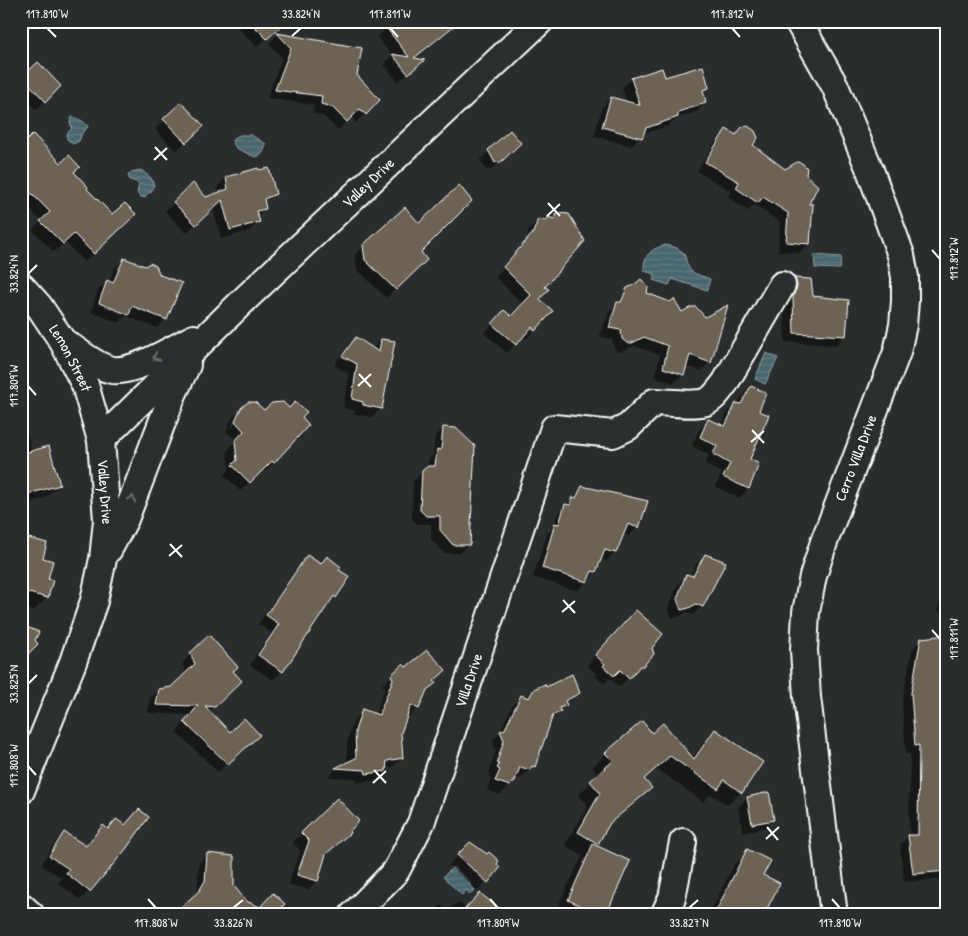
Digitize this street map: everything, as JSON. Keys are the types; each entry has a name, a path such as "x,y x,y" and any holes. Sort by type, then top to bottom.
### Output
{"street":[{"name":"Valley Drive","path":"21,791 81,639 94,600 103,558 107,520 101,440 206,337 540,21"},
{"name":"Cerro Villa Drive","path":"798,21 835,86 863,153 901,255 905,277 906,301 897,352 824,542 813,576 806,612 804,650 807,697 834,915"},
{"name":"Villa Drive","path":"353,915 396,871 421,824 554,428 613,434 628,427 654,402 706,402 725,383 782,285"},
{"name":"Lemon Street","path":"21,286 39,306 63,342 85,385 101,440"},
{"name":"Valley Drive","path":"103,558 116,539 125,519 173,394 206,337"},
{"path":"63,342 112,370 124,370 138,366 206,337"},
{"path":"664,915 672,898 684,842"},
{"path":"21,906 31,915"}],"water":[{"path":"72,117 79,119 88,127 82,133 79,141 73,144 67,139 67,134 72,128 70,122"},
{"path":"240,135 251,135 266,144 263,153 255,157 236,148 232,141"},
{"path":"141,170 151,178 154,185 151,192 146,194 145,198 139,196 137,182 130,180 128,175 131,172"},
{"path":"666,245 677,248 684,253 691,271 710,279 707,290 672,279 669,285 653,280 655,274 644,271 645,261 649,253"},
{"path":"814,255 841,257 840,269 815,268"},
{"path":"766,353 778,358 765,384 755,379"},
{"path":"453,867 470,882 469,884 475,890 470,894 466,890 462,895 443,877"}],"building":[{"path":"249,21 287,21 267,39"},
{"path":"381,21 460,21 414,58 425,60 408,74 392,54 409,57"},
{"path":"277,33 362,48 357,75 380,100 366,115 360,109 347,122 332,107 321,104 322,96 275,90 291,48"},
{"path":"38,62 61,86 46,102 22,77"},
{"path":"703,66 709,88 703,90 706,103 678,112 678,117 646,128 642,138 602,127 611,97 640,105 631,78 662,68 665,77"},
{"path":"181,102 204,126 186,143 163,119"},
{"path":"748,126 755,131 758,138 753,145 785,169 797,162 802,163 807,168 806,175 818,186 809,204 813,204 810,244 786,242 788,213 763,197 758,203 736,188 739,182 705,162 726,129 736,135 742,127"},
{"path":"510,130 521,143 500,163 498,161 495,163 488,150"},
{"path":"33,134 61,163 69,155 80,167 74,172 88,187 87,189 112,214 125,203 136,214 94,254 74,234 63,244 40,221 50,212 21,183 21,146"},
{"path":"258,168 259,170 269,168 276,194 264,199 266,209 256,211 260,222 230,230 222,200 196,225 173,202 193,183 206,197 228,189 226,177"},
{"path":"459,185 472,201 421,252 427,260 396,290 365,260 363,245 405,207 419,223"},
{"path":"557,213 569,214 585,241 545,287 549,289 540,299 553,311 535,331 532,327 516,345 492,324 504,310 511,316 531,295 503,267 533,233 538,219 547,221 548,217 555,219"},
{"path":"124,258 145,266 150,263 156,266 160,275 182,283 167,320 132,306 129,315 99,303 107,280 113,283"},
{"path":"795,278 811,279 813,296 849,300 846,336 794,333 793,297 797,286"},
{"path":"641,279 648,287 647,293 670,302 674,299 682,312 691,307 696,307 705,317 728,305 711,363 690,355 684,375 663,368 668,346 644,337 632,343 627,343 622,339 621,330 609,328 617,302 621,302 627,288"},
{"path":"356,337 379,352 381,339 395,341 382,409 363,405 363,402 352,399 357,364 342,356"},
{"path":"751,386 766,393 759,411 769,415 750,459 759,464 749,489 723,477 730,464 713,454 717,446 700,437 708,419 725,426 736,403 741,404"},
{"path":"248,402 255,402 264,410 272,403 283,402 289,408 295,402 307,412 302,417 309,425 274,463 272,461 250,483 232,465 237,460 235,441 244,431 235,421 241,408"},
{"path":"443,427 456,428 475,446 470,545 453,545 440,530 440,516 426,516 420,510 422,471 428,466 435,466 437,449 441,450"},
{"path":"49,446 60,485 21,496 21,454"},
{"path":"582,486 648,501 639,528 628,524 616,553 605,550 596,572 592,571 587,582 542,568 555,523 559,524 565,504 570,505 573,497 576,498"},
{"path":"21,536 47,543 43,558 53,561 48,579 53,580 48,598 21,591"},
{"path":"705,554 726,562 703,607 696,604 681,610 677,599 686,574 693,576"},
{"path":"307,555 321,564 327,556 341,567 339,570 350,577 336,598 334,596 283,672 258,655 279,624 266,615"},
{"path":"636,610 663,634 652,648 654,654 629,679 620,670 614,676 595,655"},
{"path":"21,623 39,632 35,640 38,644 28,654 21,670"},
{"path":"209,635 238,667 233,671 242,681 215,707 205,706 230,732 244,718 260,735 228,764 184,722 198,706 156,705 159,689 171,687 195,664 190,653"},
{"path":"947,635 947,871 913,874 908,835 918,835 919,745 915,746 911,693 921,638"},
{"path":"427,650 446,670 434,681 436,683 427,690 419,709 411,705 401,733 403,758 387,761 386,771 366,774 365,770 335,768 356,758 355,731 362,709 379,715 393,679 391,675 403,664 406,667"},
{"path":"572,674 580,693 565,701 567,705 559,708 561,712 553,715 535,767 532,766 530,770 520,767 514,783 511,783 510,786 495,781 500,770 497,768 499,765 497,762 504,740 500,731 505,729 521,695 529,698 534,689 545,684 546,687"},
{"path":"642,721 652,733 663,723 694,759 715,729 763,762 742,793 724,780 718,789 670,756 644,779 652,788 610,823 598,844 578,832 600,793 590,781 613,761 605,753"},
{"path":"769,792 774,820 752,824 747,797"},
{"path":"337,798 359,821 350,833 326,854 318,881 297,875 309,841 301,833"},
{"path":"139,809 149,817 126,849 90,892 66,873 69,869 49,856 64,832 86,846 103,825 108,829 116,819 125,825"},
{"path":"470,842 487,854 489,852 499,861 497,864 500,868 488,883 457,855"},
{"path":"593,844 630,861 606,915 601,915 568,900"},
{"path":"747,849 771,861 763,875 780,883 764,915 714,915"},
{"path":"207,853 234,856 234,886 246,901 260,907 273,893 285,904 282,907 289,915 172,915 199,891 205,881"},
{"path":"480,893 507,915 459,915"}]}
